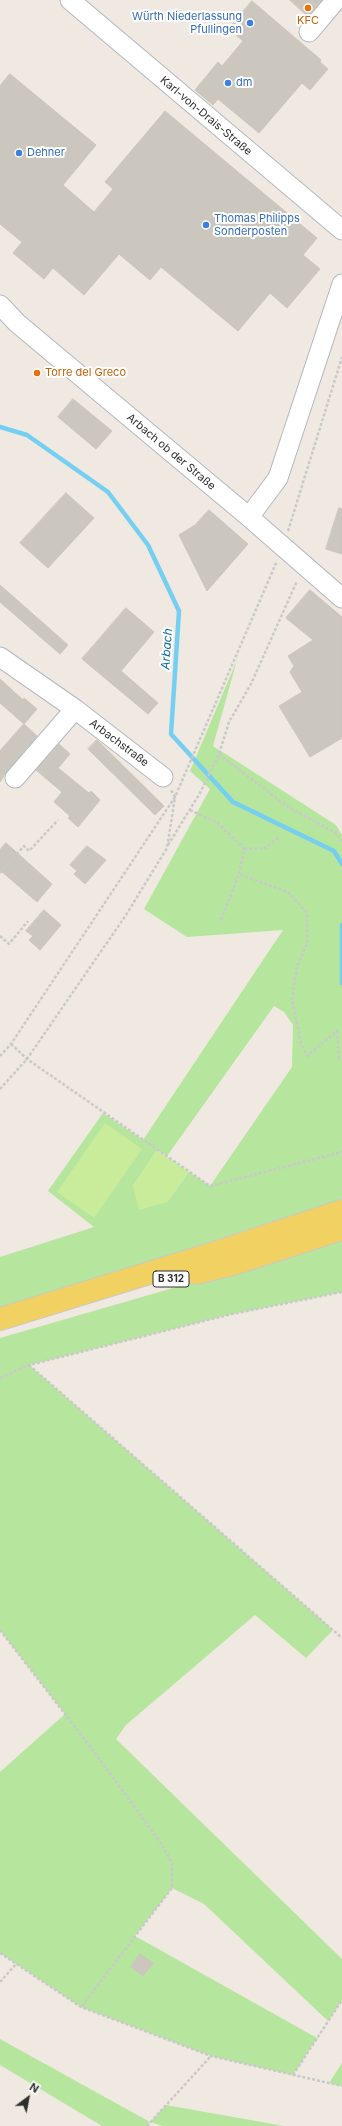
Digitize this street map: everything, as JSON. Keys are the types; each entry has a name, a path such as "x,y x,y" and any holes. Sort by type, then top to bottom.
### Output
{"main road":[{"name":"B 312","path":"0,1320 342,1211"},
{"name":"B 312","path":"0,1331 104,1296 234,1264 342,1230"}],"street":[{"name":"Karl-von-Drais-Straße","path":"70,0 342,230"},
{"path":"309,32 336,0"},
{"path":"249,517 278,478 342,284"},
{"name":"Arbach ob der Straße","path":"0,304 17,323 249,517 342,598"},
{"name":"Arbachstraße","path":"0,656 75,709 163,777"},
{"path":"15,778 75,709"}],"path":[{"path":"0,1056 11,1044 175,797 283,547 342,357"},
{"path":"0,1089 27,1059 126,915 200,793 219,754 229,722 251,684 304,565"},
{"path":"219,754 288,807 336,833 342,841"},
{"path":"167,848 175,797"},
{"path":"190,810 218,823 244,849 266,848 279,838"},
{"path":"0,873 24,846 29,851 58,820"},
{"path":"220,920 239,874 244,849"},
{"path":"239,874 288,892 307,914 307,944 298,966 292,999 301,1043 307,1056 337,1031 339,1061"},
{"path":"0,936 9,944 28,921"},
{"path":"11,1044 27,1059 210,1186 342,1152"},
{"path":"0,1378 29,1365 232,1314 342,1292"},
{"path":"29,1365 342,1638"},
{"path":"0,1630 107,1769 163,1846 172,1864 172,1888 81,2007"},
{"path":"0,1953 81,2007 211,2056 342,2086"},
{"path":"0,1982 16,1964"},
{"path":"293,2075 342,2000"},
{"path":"147,2126 211,2056"}],"green space":[{"path":"237,660 213,746 336,825 342,835 342,1199 0,1310 0,1257 94,1227 48,1191 103,1113 143,1140 283,930 187,937 144,909 210,789 190,771","holes":["274,1006 284,1012 293,1025 292,1067 210,1186 189,1172 167,1202 133,1186 157,1150 167,1156"]},
{"path":"105,1123 142,1149 94,1218 57,1192"},
{"path":"157,1150 189,1172 167,1202 139,1210 133,1186"},
{"path":"342,1239 342,1292 232,1314 29,1365 333,1630 306,1658 255,1615 126,1725 116,1739 342,1959 342,2000 328,2021 204,1904 172,1888 135,1936 317,2038 293,2075 211,2056 81,2007 0,1953 0,1772 65,1714 0,1630 0,1338 187,1284 276,1262"},
{"path":"0,2039 150,2122 147,2126 102,2126 0,2065"},
{"path":"342,2063 342,2086 329,2083"},
{"path":"166,2105 284,2126 163,2126 150,2122"}],"building":[{"name":"KFC","path":"290,0 322,0 308,16"},
{"path":"252,1 321,60 320,62 328,69 310,90 302,83 259,133 218,99 213,105 195,90 218,62 222,66 243,41 229,29"},
{"path":"10,74 96,145 63,185 94,212 113,189 105,182 165,111 317,238 303,255 320,269 287,308 270,293 238,331 161,267 150,280 119,254 84,295 53,268 44,279 13,253 22,242 0,224 0,86"},
{"path":"73,399 112,431 96,449 58,417"},
{"path":"66,493 94,518 48,568 20,543"},
{"path":"339,508 342,509 342,554 326,549"},
{"path":"209,510 248,544 207,591 179,535 195,525"},
{"path":"0,585 68,645 60,654 0,602"},
{"path":"310,590 342,617 342,738 310,757 279,706 302,692 290,672 294,666 288,656 313,640 286,618"},
{"path":"126,608 154,632 121,671 158,703 148,714 82,659"},
{"path":"0,679 23,700 24,698 37,709 24,724 0,703"},
{"path":"24,724 37,736 7,771 0,782 0,751"},
{"path":"97,740 164,806 155,815 88,749"},
{"path":"59,744 70,754 58,768 89,793 91,791 100,800 78,827 68,818 70,816 54,802 62,792 36,770"},
{"path":"6,843 52,884 37,902 0,870 0,850"},
{"path":"87,846 106,860 85,884 74,874 77,871 70,865"},
{"path":"44,910 61,925 40,950 29,940 33,936 26,931"},
{"path":"140,1954 153,1963 143,1976 131,1967"}],"waterway":[{"name":"Arbach","path":"0,427 27,435 108,492 148,545 179,611 171,734 233,802 334,851 342,864"},
{"name":"Arbach","path":"342,925 342,983"}],"place":[{"name":"KFC","path":"308,8"},
{"name":"Würth Niederlassung Pfullingen","path":"250,23"},
{"name":"dm","path":"228,83"},
{"name":"Dehner","path":"19,153"},
{"name":"Thomas Philipps Sonderposten","path":"206,225"},
{"name":"Torre del Greco","path":"37,373"}]}
